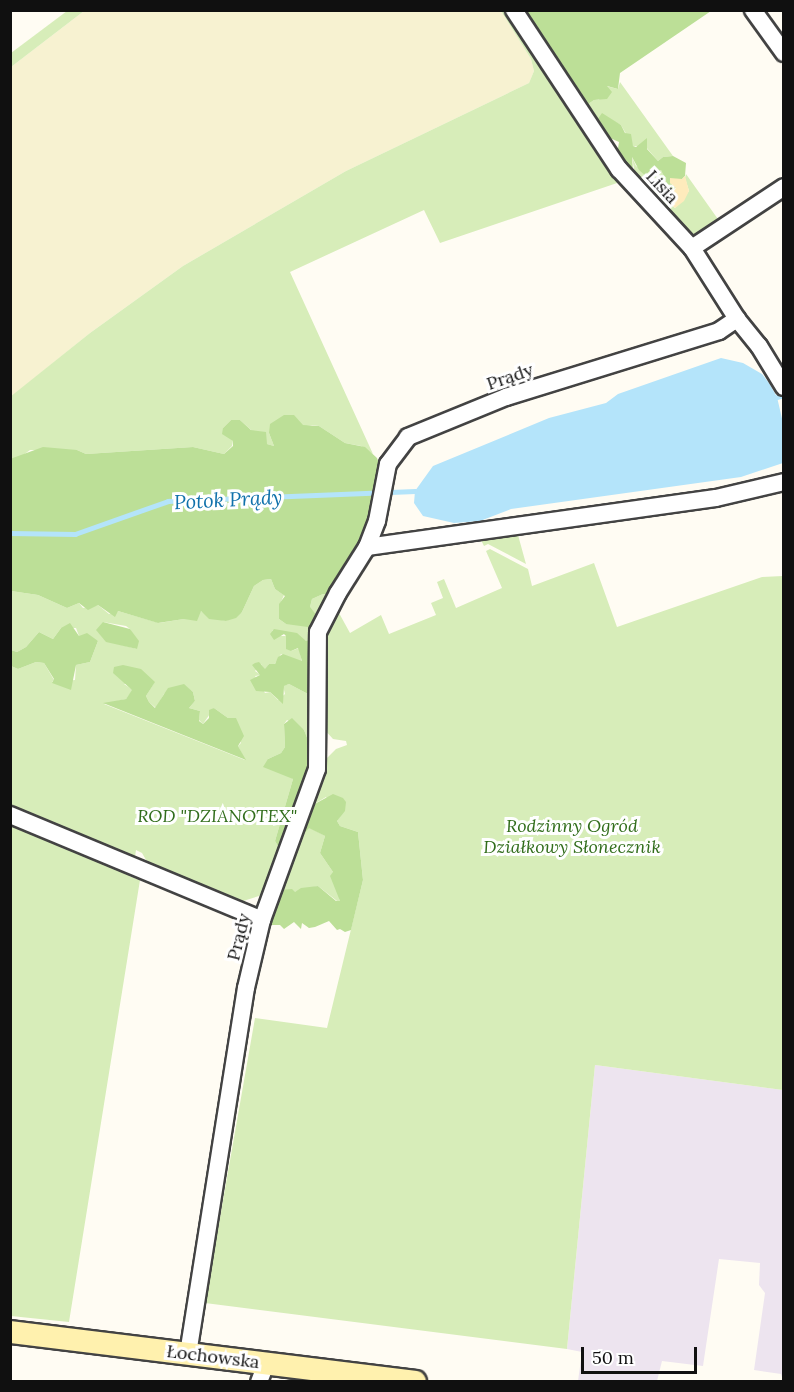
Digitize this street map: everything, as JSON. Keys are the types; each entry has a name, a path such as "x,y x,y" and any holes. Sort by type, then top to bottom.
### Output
{"main road":[{"name":"Łochowska","path":"10,1332 188,1354 262,1372 415,1382"}],"street":[{"name":"Lisia","path":"514,10 619,169 692,248 737,319 759,346 783,387"},
{"path":"753,10 783,52"},
{"path":"692,248 783,187"},
{"name":"Prądy","path":"188,1354 246,988 262,920 317,769 318,632 338,593 367,547 377,521 388,464 408,438 506,397 719,331 737,319"},
{"path":"367,547 716,498 783,482"},
{"path":"10,815 262,920"}],"shaded area":[{"path":"84,11 501,11 531,59 534,71 529,83 346,171 183,266 90,333 11,397 11,67"},
{"path":"595,1065 783,1090 783,1381 781,1374 754,1370 765,1293 759,1285 760,1263 719,1259 703,1366 662,1361 657,1381 578,1381 582,1352 567,1349"}],"green space":[{"path":"67,11 84,11 11,67 11,53"},
{"path":"501,11 508,11 611,167 610,174 623,181 440,243 424,210 290,272 373,454 361,446 345,443 319,426 312,425 269,433 274,446 267,444 240,420 231,420 223,428 233,441 232,446 224,454 193,447 86,454 77,450 30,450 22,456 11,459 10,397 90,333 183,266 346,171 529,83 534,71 531,59"},
{"path":"520,11 711,11 620,73 618,89 607,86 612,92 607,99 594,100 584,107"},
{"path":"620,82 673,156 663,157 658,161 645,146 633,146 621,125 611,120 595,123 584,107 594,100 599,100 606,86 618,89"},
{"path":"602,113 621,125 625,133 631,134 633,146 636,147 647,138 647,149 658,161 663,157 673,156 686,163 685,176 682,179 670,179 670,183 676,187 669,196 670,203 665,213 660,203 661,195 668,186 661,170 648,178 639,170 632,157 633,171 637,177 617,155 619,142 610,138 595,123"},
{"path":"632,157 636,166 653,176 661,170 668,186 663,191 660,203 636,180"},
{"path":"686,174 720,222 701,235 688,235 668,210 670,203 675,208 689,191"},
{"path":"284,415 294,415 303,425 319,426 345,443 365,447 377,458 383,475 355,580 350,590 343,595 323,594 312,599 310,607 317,616 315,628 286,624 279,619 279,604 285,596 275,589 271,579 263,580 254,586 242,612 236,618 226,621 209,619 201,611 197,621 184,619 158,623 118,611 115,617 98,605 88,610 79,603 67,608 38,595 11,591 10,459 43,447 77,450 86,454 193,447 224,454 233,446 233,441 222,434 223,428 231,420 240,420 251,430 266,432 267,444 274,446 269,433 270,424"},
{"path":"518,535 526,564 488,544 484,546 481,540"},
{"name":"Rodzinny Ogród Działkowy Słonecznik","path":"490,549 528,569 532,586 594,563 617,627 762,577 783,576 783,1090 595,1065 567,1349 205,1303 255,1018 327,1028 363,880 358,832 340,826 337,821 341,815 326,797 311,806 324,761 336,749 347,745 346,741 333,739 324,729 320,643 346,593 339,613 350,633 381,615 389,634 436,615 431,603 443,598 437,582 444,579 456,608 502,588 486,551"},
{"path":"271,579 275,589 284,595 280,604 279,619 286,624 310,607 312,599 323,594 335,595 316,641 306,641 290,633 272,630 280,636 287,636 291,651 299,648 302,662 281,654 274,665 269,664 265,670 261,664 255,671 261,675 255,676 265,693 270,692 278,700 285,694 283,686 289,684 308,694 312,692 316,761 304,730 287,720 284,724 285,747 281,753 268,759 293,779 275,841 279,848 276,874 259,896 240,902 149,865 142,853 136,850 135,857 130,858 11,809 11,666 18,669 36,662 44,663 54,680 52,682 75,680 76,665 90,662 98,641 79,636 76,628 61,628 53,639 39,632 26,647 17,652 11,650 11,591 38,595 67,608 79,603 83,608 98,605 109,614 118,611 159,623 190,618 201,611 209,617 226,621 242,612 254,586 263,580","holes":["103,622 126,626 130,629 137,649 118,644","154,683 146,696 156,708 164,694 184,685 193,692 195,701 189,708 200,711 199,720 203,724 214,708 228,718 241,743 238,746 245,760 104,704 126,699 133,690 124,684"]},
{"path":"103,622 130,629 139,641 137,649 106,642 96,630"},
{"path":"70,623 79,636 87,633 98,641 90,662 76,665 71,690 52,683 54,679 44,663 36,662 18,669 11,666 11,650 17,652 26,647 39,632 53,639 61,628"},
{"path":"274,629 297,633 306,641 311,640 312,692 308,694 289,684 284,686 283,704 270,692 256,691 250,680 260,675 252,665 255,663 259,662 265,669 269,664 275,664 278,657 283,654 302,661 298,648 291,651 286,649 284,634 274,640 270,634"},
{"path":"123,665 141,669 155,682 146,696 155,708 168,688 184,684 193,692 195,701 189,708 200,711 199,721 203,724 209,718 209,710 214,708 228,718 236,718 244,736 238,746 246,760 103,703 126,699 132,690 113,673 114,667"},
{"path":"292,718 304,730 316,760 301,788 302,793 311,806 333,794 343,798 346,802 345,811 337,821 340,826 358,832 363,880 351,930 345,932 337,930 329,921 309,928 302,923 301,929 294,922 284,929 280,925 269,925 280,890 292,889 295,892 301,888 318,886 336,901 340,901 330,876 333,872 320,853 325,836 309,828 298,841 279,848 275,841 293,779 263,767 268,759 281,753 285,747 284,724"},
{"name":"ROD \"DZIANOTEX\"","path":"10,821 129,872 129,876 140,880 69,1322 11,1316"},
{"path":"309,827 325,836 320,853 333,872 340,901 318,886 295,892 276,893 297,853 295,848 298,841"}],"sand":[{"path":"685,176 689,191 684,201 675,208 670,203 669,196 676,188 670,183 670,178 682,179"}],"water":[{"path":"721,358 743,363 762,374 769,383 777,397 783,423 783,463 741,477 511,509 480,521 454,523 423,516 414,503 415,491 433,466 549,418 606,403 618,394"}],"waterway":[{"name":"Potok Prądy","path":"777,397 781,396"},
{"name":"Potok Prądy","path":"10,533 75,534 168,501 415,491"}]}
